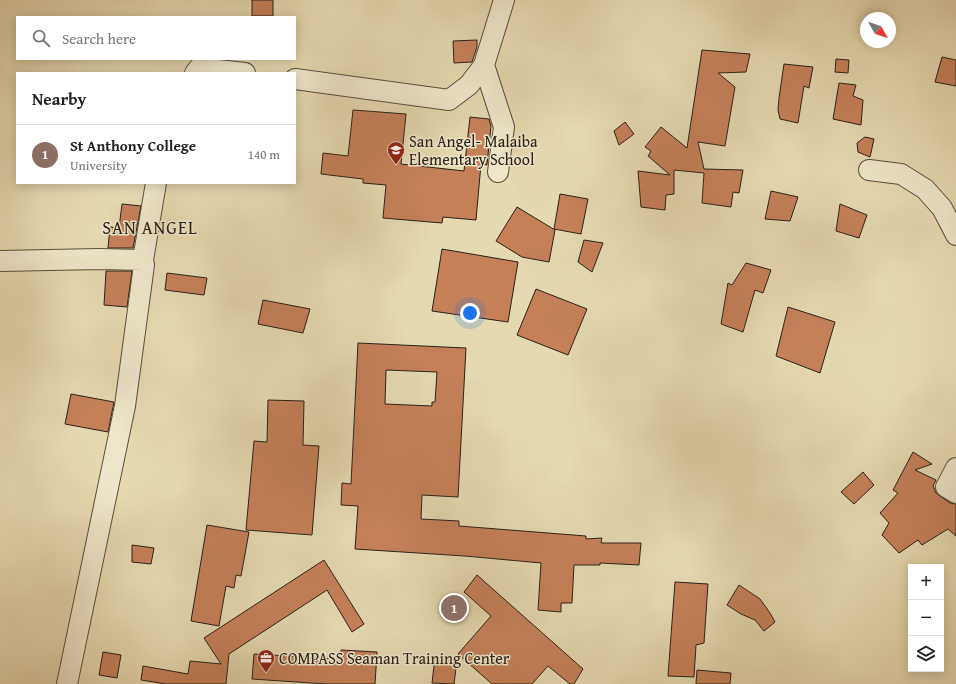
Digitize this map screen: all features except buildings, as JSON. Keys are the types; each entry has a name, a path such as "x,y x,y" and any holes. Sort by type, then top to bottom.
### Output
{"street":[{"path":"296,79 449,100 469,85 484,65 504,0"},
{"path":"484,65 504,127 498,172"},
{"path":"196,72 199,68 236,72"},
{"path":"869,170 901,174 925,189 942,208 956,235"},
{"path":"67,684 124,406 144,266 143,260 156,184"},
{"path":"0,261 99,259 143,260"},
{"path":"956,468 946,487 956,492"}],"place":[{"name":"San Angel- Malaiba Elementary School","path":"396,165"},
{"name":"St Anthony College","path":"454,608"},
{"name":"COMPASS Seaman Training Center","path":"266,673"}],"district":[{"name":"SAN ANGEL","path":"150,227"}]}
